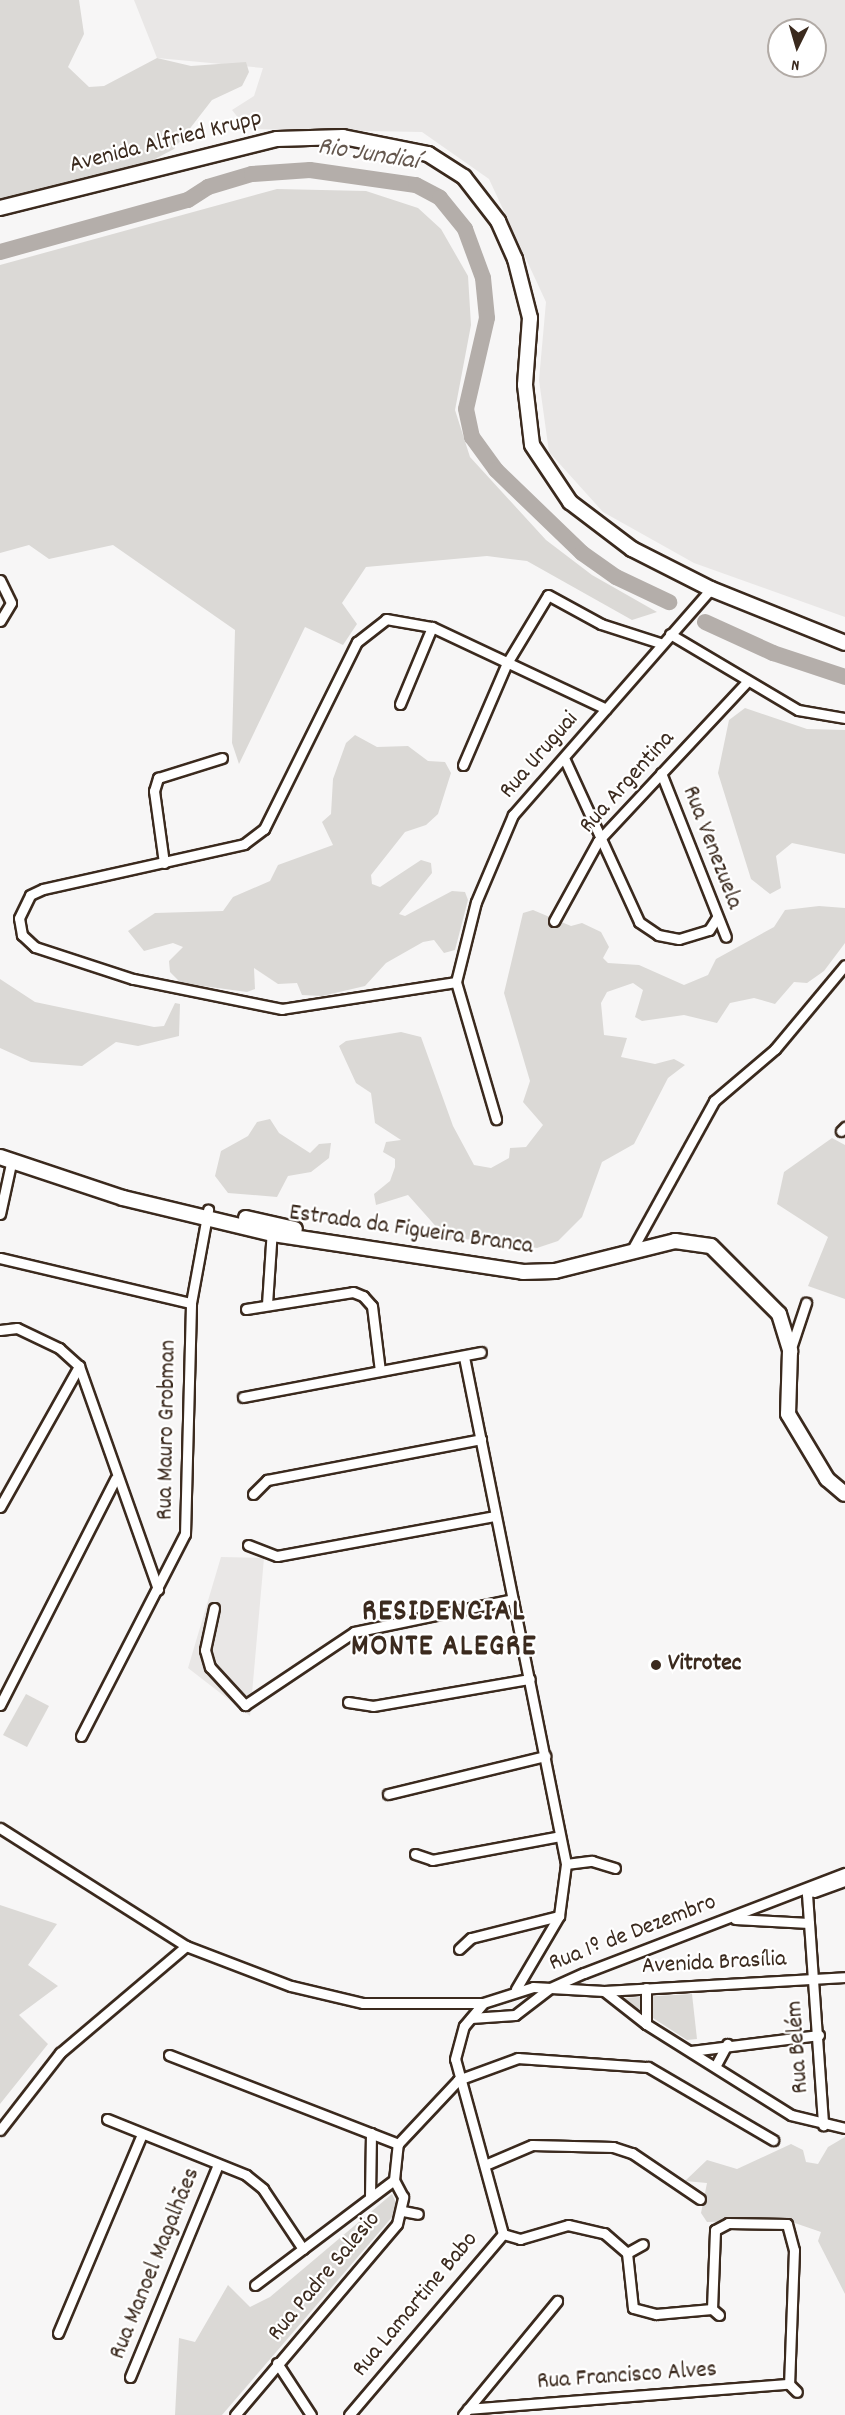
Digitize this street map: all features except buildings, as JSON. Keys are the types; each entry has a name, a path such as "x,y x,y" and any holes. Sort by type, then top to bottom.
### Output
{"main road":[{"name":"Avenida Alfried Krupp","path":"0,208 277,139 343,137 428,154 464,177 498,221 515,259 530,318 525,385 531,445 546,474 597,528 711,589 845,643"},
{"path":"0,1150 208,1215"},
{"name":"Estrada da Figueira Branca","path":"6,1158 123,1198 363,1248 523,1272 555,1271 633,1248 695,1240 711,1246 779,1314 790,1351 788,1414 827,1479 845,1494"}],"street":[{"path":"0,579 11,603 0,621"},
{"name":"Rua Uruguai","path":"456,982 476,902 513,815 565,760 660,643 711,589"},
{"path":"463,765 507,663 548,595 601,624 660,643"},
{"path":"496,1119 456,982 282,1009 133,979 35,947 22,935 22,911 30,895 43,889 244,844 264,829 357,642 386,619 432,627 606,709"},
{"path":"400,704 432,627"},
{"path":"670,634 746,683 798,710 845,718"},
{"name":"Rua Argentina","path":"554,921 598,841 746,683"},
{"path":"164,863 154,791 158,778 222,758"},
{"path":"565,760 598,841 632,915 658,935 679,939 702,934 717,917"},
{"name":"Rua Venezuela","path":"661,773 726,937"},
{"path":"633,1248 714,1101 775,1049 845,965"},
{"name":"Estrada da Figueira Branca","path":"0,1214 6,1158"},
{"name":"Rua Mauro Grobman","path":"81,1736 158,1589 184,1534 191,1302 208,1215"},
{"path":"267,1304 272,1229"},
{"path":"0,1258 191,1302"},
{"path":"246,1309 353,1292 363,1296 372,1306 380,1371"},
{"path":"790,1351 806,1303"},
{"path":"0,1330 17,1328 58,1348 79,1366 115,1479 158,1589"},
{"path":"243,1397 481,1352"},
{"path":"464,1357 566,1864 559,1916 516,1989"},
{"path":"0,1508 79,1366"},
{"path":"253,1494 267,1480 481,1439"},
{"path":"0,1705 115,1479"},
{"path":"101,1505 122,1498"},
{"path":"248,1545 278,1556 495,1516"},
{"path":"214,1608 206,1650 210,1666 245,1705 354,1632 513,1599"},
{"path":"348,1702 373,1706 530,1679"},
{"path":"388,1794 545,1756"},
{"path":"0,1828 186,1946 338,2001 483,2003"},
{"path":"415,1854 432,1860 560,1836"},
{"path":"566,1864 592,1861 615,1868"},
{"name":"Rua 1º de Dezembro","path":"458,2080 456,2046 471,2018 483,2003 516,1989 550,1988 845,1873"},
{"path":"807,1894 829,1878"},
{"name":"Rua 1º de Dezembro","path":"774,1901 807,1894 843,1882"},
{"name":"Rua Belém","path":"807,1894 824,2125"},
{"path":"459,1949 471,1938 559,1916"},
{"path":"730,1919 809,1923"},
{"path":"0,2130 60,2053 186,1946"},
{"name":"Avenida Brasília","path":"550,1988 604,1990 845,1977"},
{"path":"471,2018 515,2015 550,1988"},
{"path":"646,1988 646,2024"},
{"path":"604,1990 646,2024 716,2064 791,2115 824,2125 845,2128"},
{"path":"691,2051 727,2044 819,2035"},
{"path":"716,2064 727,2044"},
{"path":"168,2055 398,2144 458,2080 518,2058 648,2067 773,2140"},
{"name":"Rua Lamartine Babo","path":"349,2415 503,2234 485,2165 458,2080"},
{"path":"107,2119 218,2165 263,2189 303,2249"},
{"name":"Rua Padre Salesio","path":"370,2197 371,2133"},
{"path":"58,2333 142,2134"},
{"name":"Rua Padre Salesio","path":"235,2415 403,2211 394,2180 398,2144"},
{"path":"485,2165 532,2145 613,2147 632,2152 700,2199"},
{"name":"Rua Manoel Magalhães","path":"130,2378 218,2165"},
{"path":"255,2285 394,2180"},
{"path":"403,2211 418,2214"},
{"path":"503,2234 520,2239 552,2227 586,2227 604,2233 627,2253 633,2308 656,2314 716,2312 716,2230 728,2223 787,2224 794,2250 789,2384 797,2392"},
{"path":"627,2253 643,2244"},
{"path":"465,2412 557,2301"},
{"path":"278,2362 311,2415"},
{"name":"Rua Francisco Alves","path":"465,2412 789,2384"}],"shaded area":[{"path":"0,0 79,0 84,34 68,67 89,87 104,86 157,58 191,66 246,62 249,72 242,86 212,100 174,149 132,171 89,176 0,200"},
{"path":"134,0 845,0 845,617 694,563 603,512 549,452 539,380 546,302 489,179 422,132 247,129 232,110 254,96 263,68 157,58"},
{"path":"277,189 366,191 418,208 441,229 468,276 471,325 455,410 470,457 546,540 592,575 657,612 632,620 527,561 487,556 366,567 342,603 357,624 343,645 305,627 239,764 232,743 235,630 113,545 49,559 29,545 0,553 0,265"},
{"path":"745,708 807,729 845,730 845,854 792,843 776,856 781,888 770,894 751,879 718,773 729,720"},
{"path":"355,735 377,747 408,746 428,761 445,762 451,773 438,814 426,825 405,832 371,875 372,884 380,887 421,860 431,863 432,873 399,914 405,916 452,891 465,892 468,900 455,950 444,953 434,940 423,942 386,963 365,986 322,996 302,995 297,983 278,984 254,968 255,989 247,992 181,983 170,972 169,961 183,947 173,943 144,951 128,931 155,913 223,911 233,897 270,881 278,865 333,845 322,822 331,814 333,779 346,743"},
{"path":"819,906 845,908 845,943 824,971 807,983 794,982 775,1004 754,998 730,1003 717,1023 684,1015 642,1021 635,1017 643,990 633,983 607,992 601,1003 604,1035 627,1038 621,1057 655,1064 674,1059 685,1065 668,1078 634,1144 602,1162 582,1217 558,1241 537,1248 483,1239 448,1240 408,1195 376,1205 374,1194 390,1181 395,1167 395,1159 383,1152 386,1142 401,1140 375,1123 371,1093 356,1083 339,1046 346,1041 401,1032 421,1037 453,1126 474,1165 491,1168 509,1158 510,1148 526,1147 543,1125 523,1102 530,1081 504,993 523,913 533,910 571,926 582,923 601,932 609,947 603,958 608,963 639,965 684,985 708,975 716,959 774,927 785,910"},
{"path":"0,979 35,1002 154,1027 164,1026 175,1003 180,1004 179,1036 138,1046 116,1042 82,1066 31,1062 0,1048"},
{"path":"270,1119 279,1133 310,1153 319,1144 331,1143 329,1158 311,1172 288,1176 277,1197 228,1193 215,1176 221,1151 248,1136 257,1122"},
{"path":"832,1138 845,1145 845,1299 808,1286 828,1237 777,1204 784,1172"},
{"path":"221,1557 264,1558 250,1716 188,1668"},
{"path":"26,1694 49,1706 27,1747 3,1735"},
{"path":"0,1905 57,1924 28,1965 58,1986 19,2015 48,2044 0,2104"},
{"path":"692,1994 697,2039 687,2040 622,1998"},
{"path":"845,2137 845,2294 818,2241 821,2232 786,2220 707,2222 701,2213 707,2183 685,2181 707,2160 737,2169 791,2144 803,2150 806,2162 818,2164 828,2147"},
{"path":"392,2194 399,2209 222,2415 175,2415 179,2338 195,2342 228,2285 250,2307 270,2297"}],"waterway":[{"name":"Rio Jundiaí","path":"0,252 188,200 208,187 252,174 310,170 416,185 440,198 465,229 483,278 487,318 466,409 472,437 496,470 582,553 616,577 669,602"},
{"name":"Rio Jundiaí","path":"705,622 773,653 845,677"}],"place":[{"name":"Vitrotec","path":"656,1665"}],"district":[{"name":"RESIDENCIAL MONTE ALEGRE","path":"444,1631"}]}
